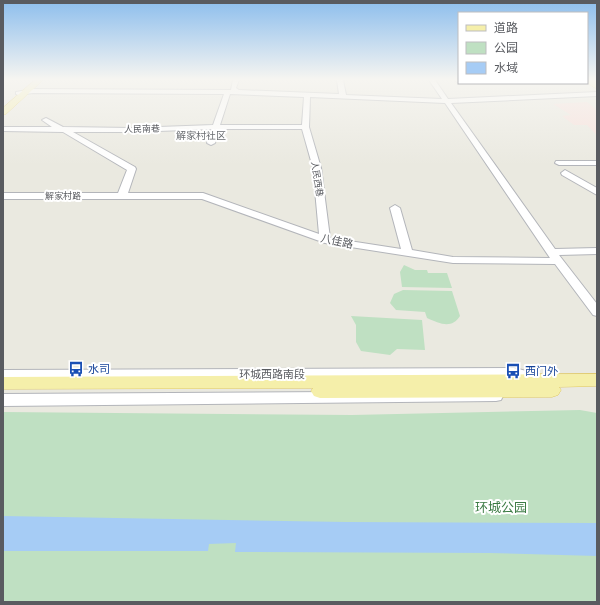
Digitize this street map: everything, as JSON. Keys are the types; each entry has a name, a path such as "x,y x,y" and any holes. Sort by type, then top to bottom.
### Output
{"main road":[{"name":"环城西路南段","path":"3,383 597,380"},
{"name":"环城西路南段","path":"3,391 597,389"}],"street":[{"path":"211,143 222,108"},
{"name":"人民西巷","path":"306,108 305,127 317,168 325,240"},
{"path":"452,108 555,256 597,312"},
{"path":"46,120 132,169 122,196"},
{"name":"人民南巷","path":"3,129 58,128 132,130 216,127 305,127"},
{"path":"559,163 597,163"},
{"path":"565,173 597,192"},
{"name":"解家村路","path":"3,196 122,196"},
{"name":"八佳路","path":"122,196 203,196 325,240 453,260 555,256 597,251"},
{"path":"395,208 408,254"},
{"name":"环城西路南段","path":"3,375 514,373 541,380"},
{"name":"环城西路南段","path":"3,400 476,397 505,396 526,390"}],"shaded area":[{"path":"560,108 595,108 597,110 597,135 587,125 574,125 562,116 571,115"}],"green space":[{"path":"404,265 415,270 427,270 428,273 447,273 452,288 402,287 400,272"},
{"path":"403,290 452,291 460,316 453,323 445,324 427,318 425,312 396,310 390,303 394,294"},
{"path":"351,316 422,320 425,350 397,349 390,355 361,351 356,342 356,325"},
{"name":"环城公园","path":"580,410 597,413 597,602 3,602 3,412 352,415"}],"water":[{"path":"3,516 346,522 597,523 597,556 490,553 235,552 236,543 209,544 208,551 3,551"}],"place":[{"name":"水司","path":"76,369"},
{"name":"西门外","path":"513,371"}],"district":[{"name":"解家村社区","path":"201,135"}]}
